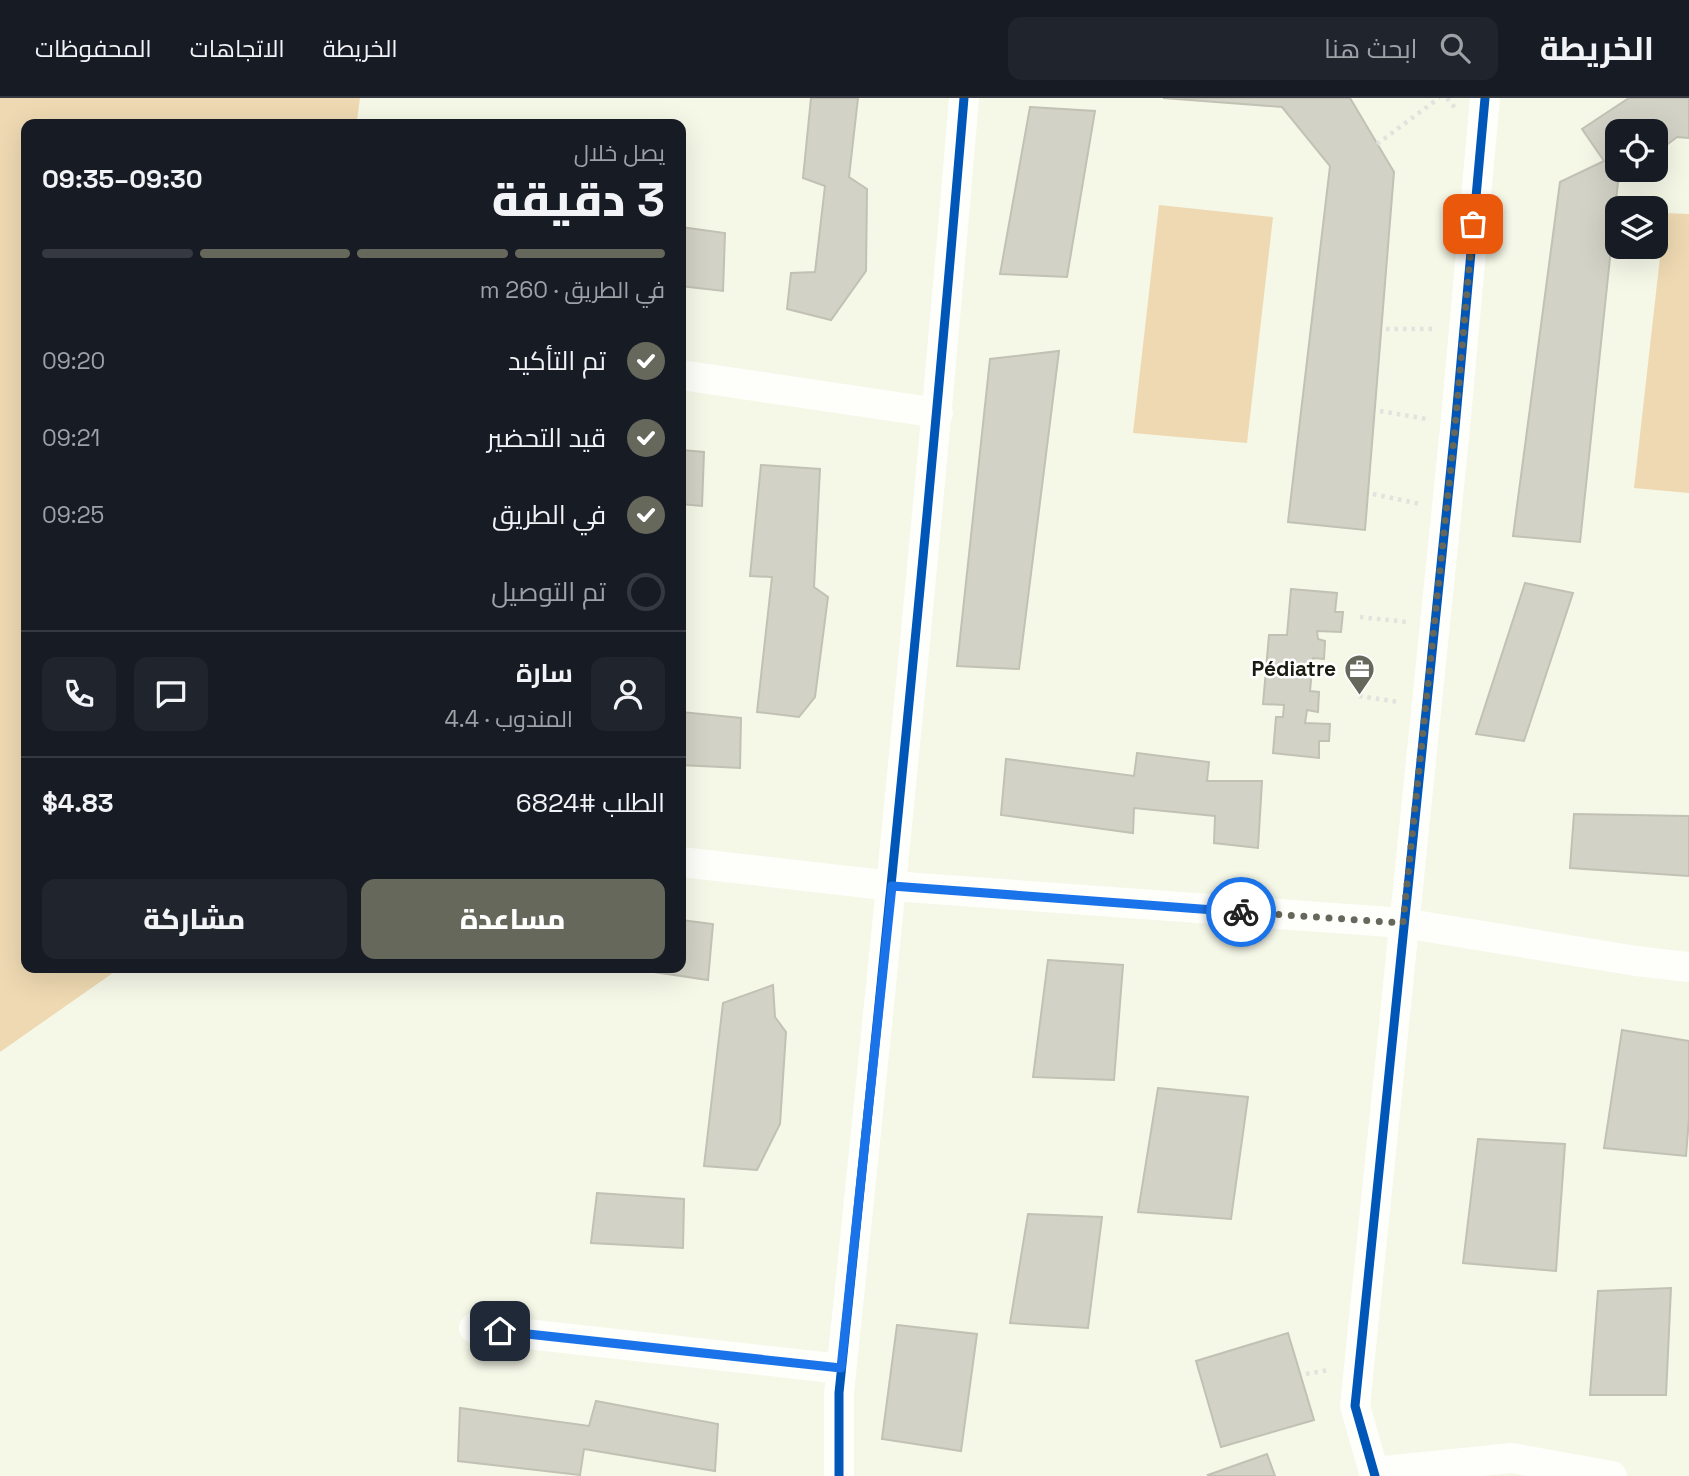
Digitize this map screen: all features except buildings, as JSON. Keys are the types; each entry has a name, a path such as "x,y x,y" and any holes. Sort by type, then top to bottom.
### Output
{"street":[{"path":"839,1476 841,1368 938,413 964,98"},
{"path":"1485,98 1455,428 1355,1406 1374,1474 1511,1458 1612,1476"},
{"path":"686,375 938,413"},
{"path":"686,863 892,886 1403,923 1636,961 1689,967"},
{"path":"474,1328 841,1368"}],"path":[{"path":"1377,144 1439,98"},
{"path":"1386,329 1441,329"},
{"path":"1380,411 1431,419"},
{"path":"1373,494 1426,505"},
{"path":"1360,617 1410,622"},
{"path":"1359,696 1401,702"}],"shaded area":[{"path":"0,98 360,98 357,119 21,119 21,973 113,973 0,1052"},
{"path":"1159,205 1273,217 1247,443 1133,433"},
{"path":"1668,213 1689,214 1689,493 1634,488 1660,259 1668,259"}],"cycle path":[{"path":"839,1476 839,1393 905,746 964,98"},
{"path":"1375,1476 1355,1406 1455,428 1485,98"}],"way so far":[{"path":"1241,912 1403,923 1455,428 1473,224"}],"place":[{"name":"Pédiatre","path":"1359,696"}],"route":[{"path":"500,1331 841,1368 892,886 1241,912"}]}
